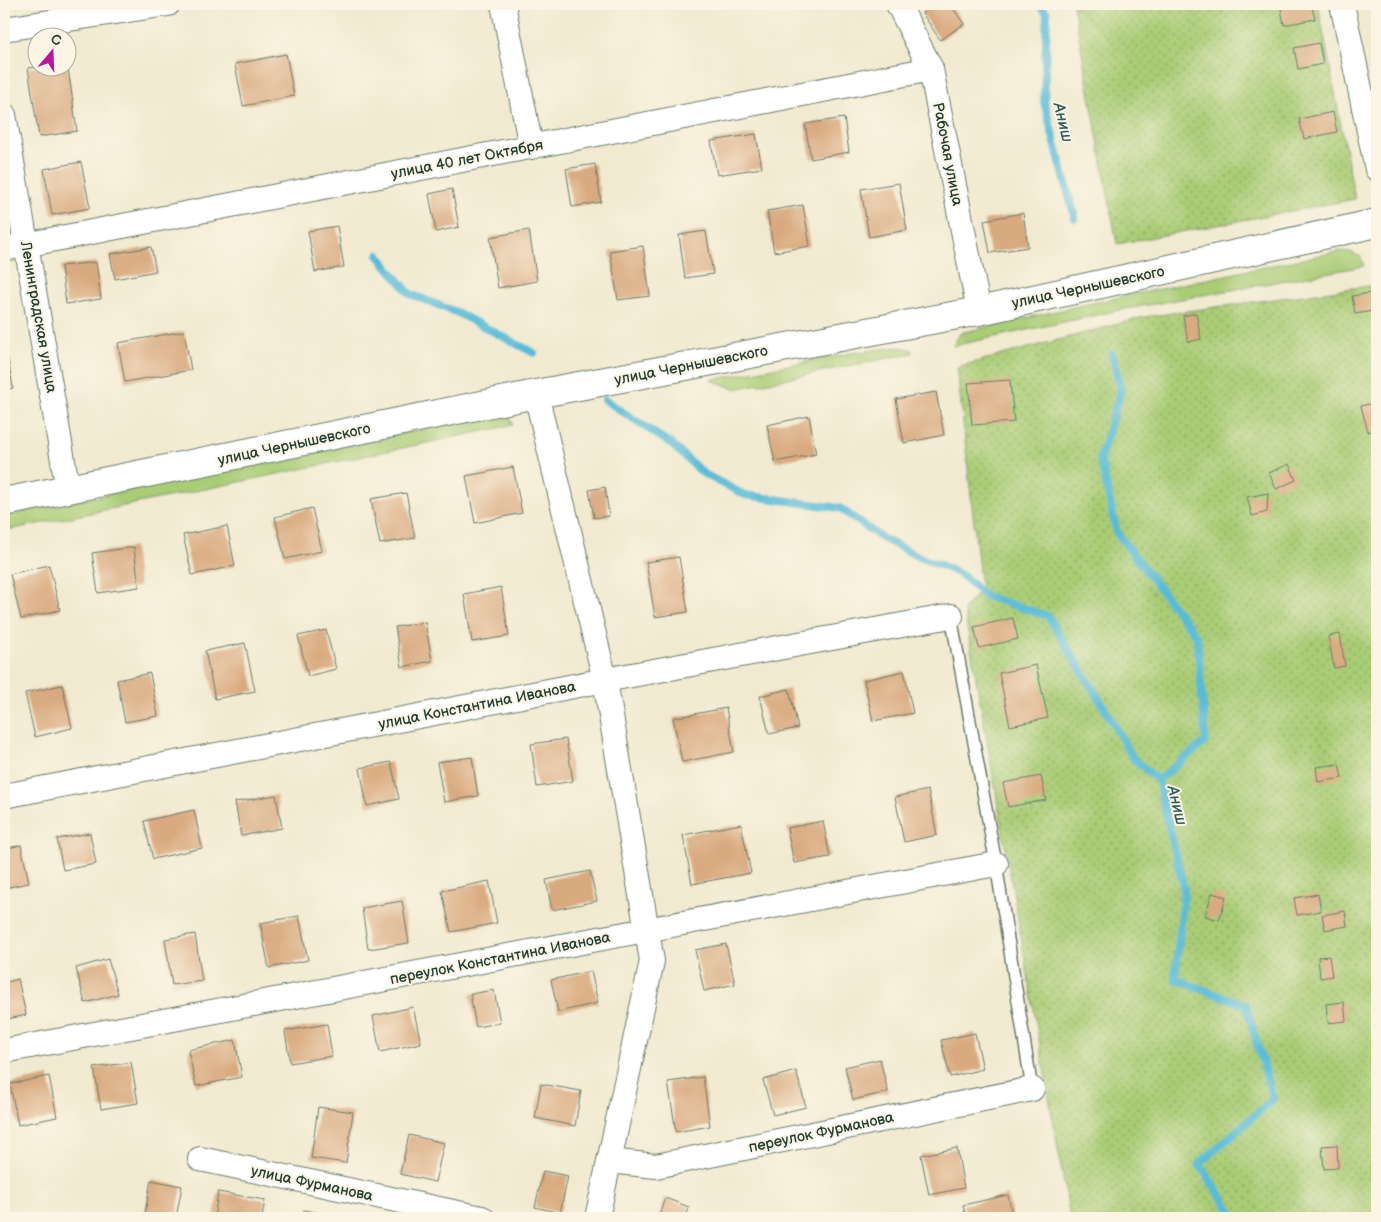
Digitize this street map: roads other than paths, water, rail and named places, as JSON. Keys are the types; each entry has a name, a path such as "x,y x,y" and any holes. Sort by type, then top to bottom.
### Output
{"street":[{"path":"4,29 168,4"},
{"path":"504,4 531,147"},
{"path":"888,4 903,14"},
{"path":"1342,4 1377,169"},
{"name":"Рабочая улица","path":"903,14 931,69 979,310"},
{"name":"улица 40 лет Октября","path":"4,249 931,69"},
{"name":"Ленинградская улица","path":"4,115 68,490"},
{"name":"улица Чернышевского","path":"4,502 536,394 979,310 1377,224"},
{"path":"536,394 605,680 652,961 597,1218"},
{"name":"улица Константина Иванова","path":"4,796 605,680 951,616"},
{"name":"переулок Константина Иванова","path":"4,1051 996,864"},
{"name":"переулок Фурманова","path":"609,1161 656,1166 1032,1089"},
{"name":"улица Фурманова","path":"200,1159 482,1218"}],"lane":[{"path":"951,616 996,864 1032,1089"}],"waterway":[{"name":"Аниш","path":"1039,4 1047,13 1044,102 1075,218"},
{"path":"378,255 410,294 456,312 534,353"},
{"name":"Аниш","path":"1112,354 1121,390 1100,458 1117,533 1197,637 1206,741 1158,780 1184,889 1175,979 1246,1005 1273,1099 1199,1164 1236,1218"},
{"path":"605,400 671,444 704,474 745,495 840,508 880,537 921,558 963,576 985,596 1048,616 1133,758 1158,780"}]}
